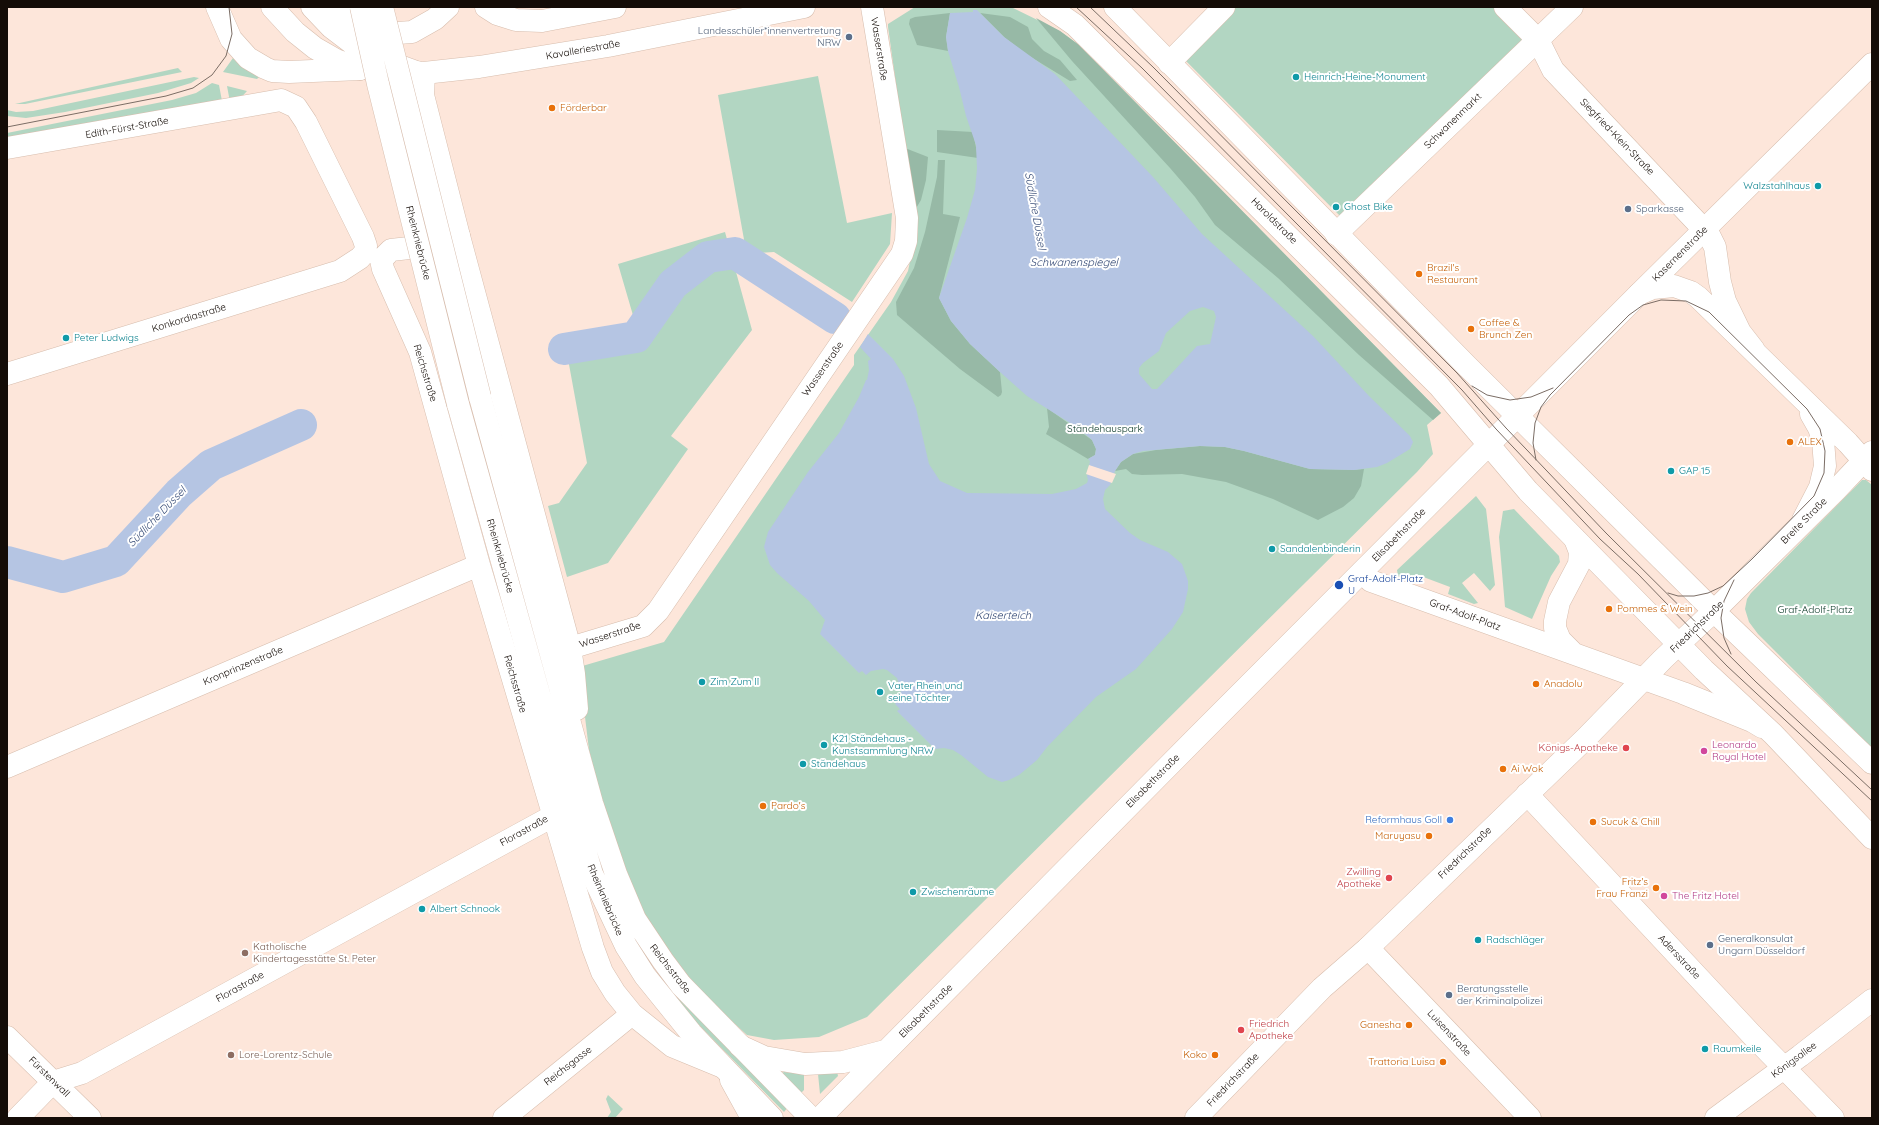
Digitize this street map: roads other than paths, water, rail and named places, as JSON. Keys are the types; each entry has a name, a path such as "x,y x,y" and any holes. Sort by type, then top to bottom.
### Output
{"main road":[{"path":"217,7 231,39 248,58 265,68 272,71 289,72 360,69"},
{"path":"272,7 295,32 315,48 336,60 360,69"},
{"path":"312,7 331,27 352,43 378,58 421,73 423,95 459,236 570,648 576,696 575,737"},
{"path":"333,7 342,16 361,28 384,34 412,32 435,19 448,7"},
{"name":"Rheinkniebrücke","path":"361,7 378,84 458,404 541,701 592,874 626,946 645,976 690,1033 724,1068"},
{"path":"382,7 480,397 575,737"},
{"path":"486,7 497,14 516,20 535,20 607,9"},
{"path":"553,7 607,9"},
{"name":"Kavalleriestraße","path":"360,69 421,73 479,67 608,46 804,7"},
{"name":"Wasserstraße","path":"570,648 643,626 669,597 705,540 902,254 906,241 907,218 872,7"},
{"name":"Haroldstraße","path":"1049,7 1075,25 1439,386 1461,411 1488,446"},
{"path":"1115,7 1336,234 1518,416 1714,611 1872,763"},
{"path":"1169,63 1224,7"},
{"path":"1506,7 1538,40"},
{"name":"Schwanenmarkt","path":"1336,234 1572,7"},
{"name":"Siegfried-Klein-Straße","path":"1538,40 1553,70 1705,229 1715,247 1720,282 1725,301 1740,332 1754,350"},
{"name":"Kasernenstraße","path":"1488,446 1639,294 1872,64"},
{"name":"Edith-Fürst-Straße","path":"7,148 281,100 290,103 301,114 363,237 366,246 365,252"},
{"name":"Reichsstraße","path":"459,236 427,246 391,250 381,260 383,269 420,352 479,565 593,948 602,972 615,994 632,1014 672,1046 724,1068 772,1118"},
{"name":"Konkordiastraße","path":"7,374 340,271 355,262 365,252"},
{"path":"1639,294 1653,288 1668,286 1682,288 1691,292 1704,302 1869,461"},
{"path":"1801,397 1819,428 1823,440 1825,456 1822,482 1801,524"},
{"name":"Graf-Adolf-Platz","path":"1488,446 1522,486 1704,670 1773,734 1872,838"},
{"name":"Elisabethstraße","path":"820,1118 1488,446"},
{"name":"Breite Straße","path":"1735,590 1801,524 1869,461"},
{"name":"Graf-Adolf-Platz","path":"1572,652 1560,640 1555,628 1555,620 1559,602 1579,564 1580,552 1575,539"},
{"name":"Kronprinzenstraße","path":"7,767 479,565"},
{"name":"Graf-Adolf-Platz","path":"1362,572 1371,581 1644,678 1752,721 1773,734"},
{"name":"Friedrichstraße","path":"1196,1118 1322,988 1368,948 1586,738 1644,678 1735,590"},
{"name":"Reichsstraße","path":"575,737 592,803 616,874 635,919 681,985 739,1046 800,1105 811,1118"},
{"name":"Graf-Adolf-Platz","path":"1829,793 1857,811 1872,824"},
{"name":"Adersstraße","path":"1527,794 1747,1030 1785,1067 1832,1118"},
{"name":"Florastraße","path":"18,1118 53,1082 82,1073 553,816"},
{"name":"Luisenstraße","path":"1368,948 1530,1118"},
{"name":"Königsallee","path":"1716,1118 1872,1000"},
{"name":"Reichsgasse","path":"504,1118 632,1014"},
{"name":"Fürstenwall","path":"7,1037 90,1118"},
{"path":"739,1046 764,1057 805,1064 825,1064 850,1060 888,1050"},
{"path":"724,1068 752,1118"}],"water":[{"path":"973,10 977,10 1004,37 1055,74 1153,177 1202,234 1313,336 1369,396 1410,436 1413,442 1410,449 1387,463 1377,467 1354,470 1310,469 1225,447 1200,446 1143,451 1133,454 1121,462 1115,471 1110,485 1105,490 1103,499 1105,509 1130,533 1140,540 1168,552 1182,564 1188,581 1188,589 1183,612 1172,629 1136,669 1096,697 1047,747 1037,760 1019,775 1002,782 988,777 953,750 944,748 935,749 897,711 900,709 895,704 900,697 901,690 897,678 887,670 883,669 871,671 866,675 862,671 859,673 820,634 825,620 809,601 770,565 764,547 768,532 808,472 839,433 859,397 867,380 869,370 868,361 871,359 860,347 868,334 893,359 904,376 916,408 929,464 940,481 967,493 1052,494 1076,489 1087,483 1090,461 1088,459 1095,455 1096,449 1092,440 1078,428 1027,396 1000,372 970,344 951,321 939,298 967,218 975,190 977,169 976,145 966,116 948,51 946,37 950,13 973,12","holes":["1203,307 1214,311 1216,317 1210,344 1197,346 1157,389 1152,389 1139,374 1139,368 1143,363 1159,351 1166,333 1190,311"]}],"waterway":[{"name":"Südliche Düssel","path":"564,349 636,337 673,284 708,257 735,253 835,318"},
{"name":"Südliche Düssel","path":"7,562 63,577 116,561 179,493 211,465 301,425"}],"tram line":[{"path":"7,127 166,96 193,88 212,75 226,56 232,34 229,7"},
{"path":"1076,7 1142,68 1462,390 1496,429 1600,539 1638,574 1727,666 1872,801"},
{"path":"1090,7 1154,68 1457,373 1506,428 1606,533 1756,682 1872,790"},
{"path":"1536,460 1533,443 1535,423 1541,407 1550,395 1629,315 1643,305 1661,300 1686,301 1709,312 1807,409 1820,429 1825,451 1824,473 1814,496 1723,586 1708,593 1694,596 1678,596 1668,593"},
{"path":"1472,386 1487,395 1510,400 1531,397 1553,388"},
{"path":"1731,654 1724,638 1721,618 1724,601 1734,580"}],"place":[{"name":"Landesschüler*innenvertretung NRW","path":"849,37"},
{"name":"Heinrich-Heine-Monument","path":"1296,77"},
{"name":"Förderbar","path":"552,108"},
{"name":"Walzstahlhaus","path":"1818,186"},
{"name":"Ghost Bike","path":"1336,207"},
{"name":"Sparkasse","path":"1628,209"},
{"name":"Brazil's Restaurant","path":"1419,274"},
{"name":"Coffee & Brunch Zen","path":"1471,329"},
{"name":"Peter Ludwigs","path":"66,338"},
{"name":"ALEX","path":"1790,442"},
{"name":"GAP 15","path":"1671,471"},
{"name":"Sandalenbinderin","path":"1272,549"},
{"name":"Graf-Adolf-Platz U","path":"1339,585"},
{"name":"Pommes & Wein","path":"1609,609"},
{"name":"Zim Zum II","path":"702,682"},
{"name":"Anadolu","path":"1536,684"},
{"name":"Vater Rhein und seine Töchter","path":"880,692"},
{"name":"K21 Ständehaus - Kunstsammlung NRW","path":"824,745"},
{"name":"Königs-Apotheke","path":"1626,748"},
{"name":"Leonardo Royal Hotel","path":"1704,751"},
{"name":"Ständehaus","path":"803,764"},
{"name":"Ai Wok","path":"1503,769"},
{"name":"Pardo's","path":"763,806"},
{"name":"Reformhaus Goll","path":"1450,820"},
{"name":"Sucuk & Chill","path":"1593,822"},
{"name":"Maruyasu","path":"1429,836"},
{"name":"Zwilling Apotheke","path":"1389,878"},
{"name":"Fritz's Frau Franzi","path":"1656,888"},
{"name":"Zwischenräume","path":"913,892"},
{"name":"The Fritz Hotel","path":"1664,896"},
{"name":"Albert Schnook","path":"422,909"},
{"name":"Radschläger","path":"1478,940"},
{"name":"Generalkonsulat Ungarn Düsseldorf","path":"1710,945"},
{"name":"Katholische Kindertagesstätte St. Peter","path":"245,953"},
{"name":"Beratungsstelle der Kriminalpolizei","path":"1449,995"},
{"name":"Ganesha","path":"1409,1025"},
{"name":"Friedrich Apotheke","path":"1241,1030"},
{"name":"Raumkeile","path":"1705,1049"},
{"name":"Lore-Lorentz-Schule","path":"231,1055"},
{"name":"Koko","path":"1215,1055"},
{"name":"Trattoria Luisa","path":"1443,1062"}],"water label":[{"name":"Schwanenspiegel","path":"1074,263"},
{"name":"Kaiserteich","path":"1003,616"}],"park label":[{"name":"Ständehauspark","path":"1105,429"}]}
